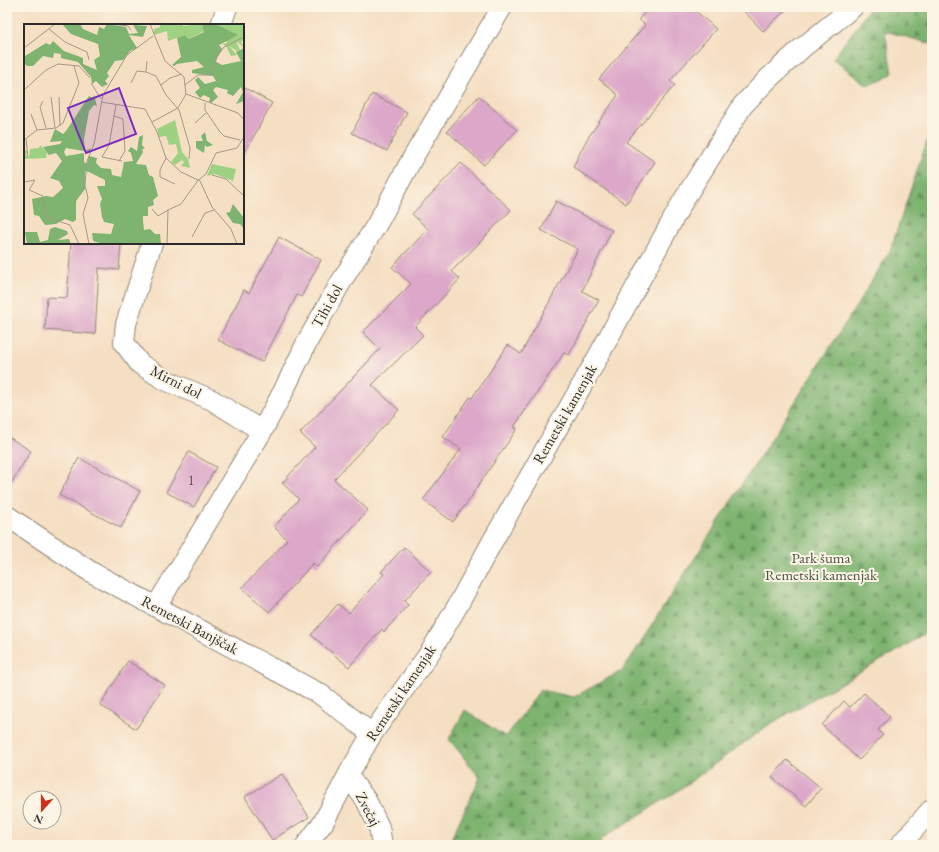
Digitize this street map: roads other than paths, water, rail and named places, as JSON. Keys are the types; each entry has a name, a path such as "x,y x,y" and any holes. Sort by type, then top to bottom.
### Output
{"street":[{"path":"221,24 227,7"},
{"name":"Tihi dol","path":"156,607 262,431 307,342 341,282 377,224 412,159 502,7"},
{"name":"Remetski kamenjak","path":"306,845 323,823 372,734 431,651 594,364 683,201 743,105 768,78 796,53 853,7"},
{"name":"Mirni dol","path":"152,244 126,324 124,343 140,364 165,380 212,400 262,431"},
{"name":"Remetski Banjščak","path":"7,516 91,572 320,694 372,734"},
{"name":"Zvečaj","path":"348,776 366,800 379,827 382,845"},
{"path":"900,845 932,809"}],"park label":[{"name":"Park šuma Remetski kamenjak","path":"821,566"}]}
